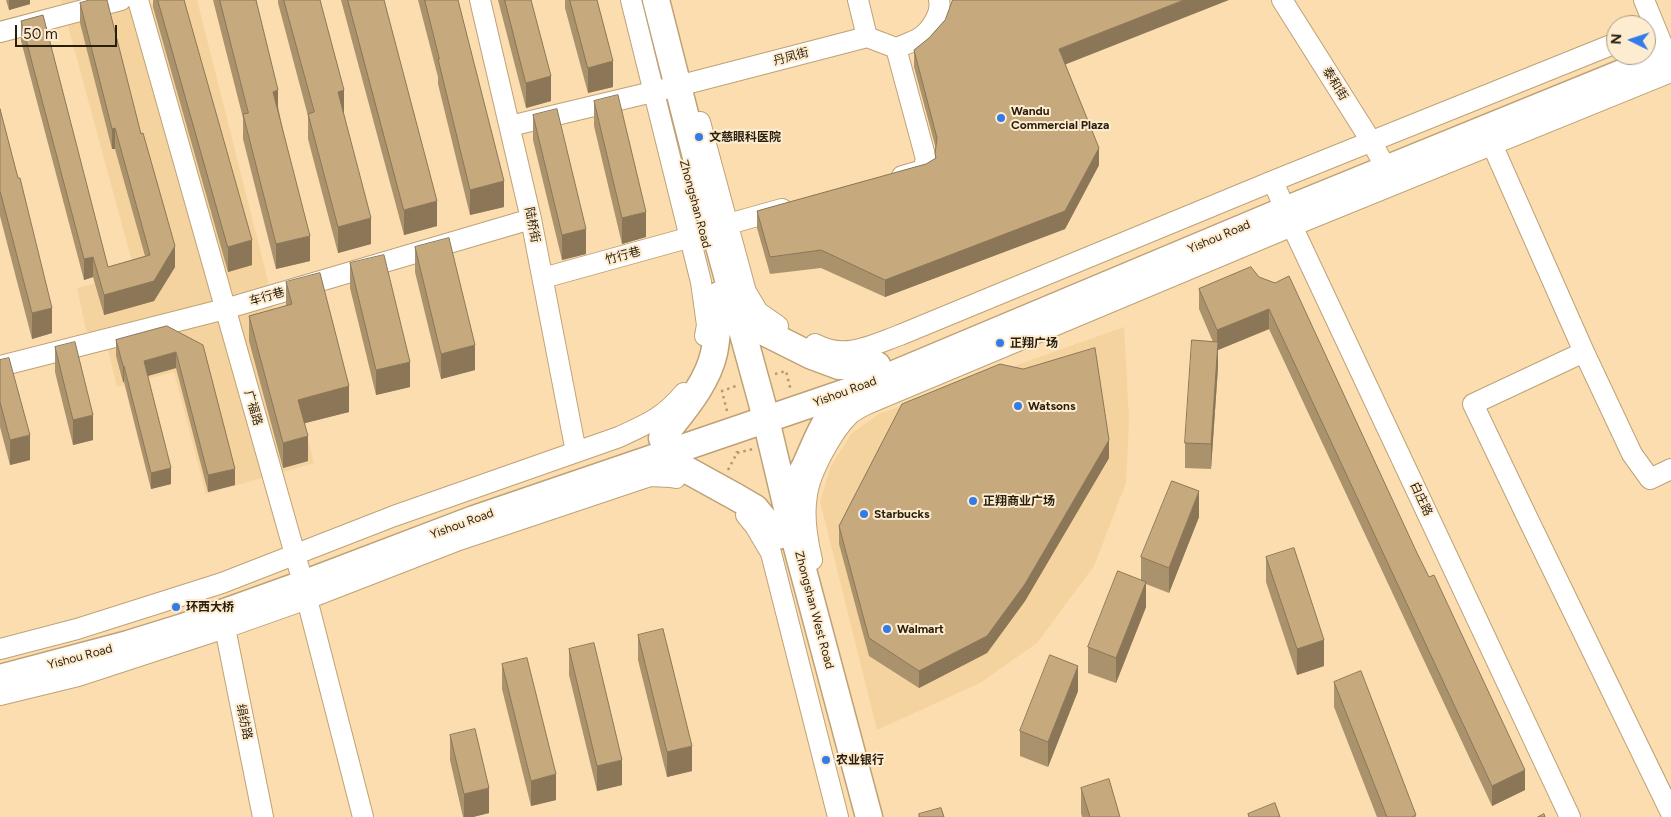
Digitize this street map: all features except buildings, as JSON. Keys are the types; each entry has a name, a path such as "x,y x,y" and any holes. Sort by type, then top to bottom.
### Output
{"main road":[{"name":"Zhongshan Road","path":"643,0 672,87"},
{"name":"Zhongshan Road","path":"656,0 672,87 755,414"},
{"name":"Yishou Road","path":"1486,130 1660,38"},
{"name":"Yishou Road","path":"0,678 128,644 183,627 471,507 662,438 755,414 873,374 1282,203 1379,155 1486,130 1614,65"},
{"path":"726,296 745,318 764,332 812,356 839,366 873,374"},
{"path":"662,438 703,380 714,354 726,296"},
{"path":"640,463 664,465 687,470 756,508 784,530 795,486 814,443 828,418 844,400 873,374"},
{"name":"Yishou Road","path":"0,665 132,630 301,578 640,463 755,414"},
{"name":"Zhongshan West Road","path":"755,414 852,817"},
{"name":"Zhongshan West Road","path":"784,530 869,817"}],"street":[{"path":"0,32 122,0"},
{"name":"广福路","path":"138,0 301,578 363,817"},
{"name":"陆桥街","path":"480,0 531,219 576,452"},
{"path":"631,0 672,87"},
{"path":"669,0 672,87"},
{"path":"858,0 867,37 896,48 921,38 934,22 940,5 939,0"},
{"name":"泰和街","path":"1282,0 1379,155"},
{"path":"1644,0 1660,38"},
{"name":"丹凤街","path":"510,126 867,37"},
{"path":"1379,155 1606,47"},
{"path":"886,180 923,170 926,159 896,48"},
{"path":"709,231 758,312 776,325 819,347 838,352 860,350 1486,130 1671,72"},
{"path":"1486,130 1584,352 1632,454 1650,479 1671,469"},
{"name":"竹行巷","path":"543,278 802,203"},
{"path":"882,817 808,543 805,516 807,494 824,451 840,425 851,414 867,404 1282,203"},
{"name":"白庄路","path":"1282,203 1570,817"},
{"name":"车行巷","path":"0,366 225,309 531,219"},
{"path":"0,695 78,676 225,628 394,516 618,437 652,422 668,411 695,377 707,325 701,282 709,231"},
{"path":"1584,352 1473,404 1671,813"},
{"path":"0,649 78,629 222,583 301,578 459,540 650,476 670,477 688,482 742,512 755,526 771,553 838,817"},
{"name":"绢纺路","path":"225,628 264,817"}],"shaded area":[{"path":"61,0 148,0 149,4 166,0 197,0 273,307 314,463 206,494 174,372 117,387 108,349 86,330 77,288 135,273"},
{"name":"正翔广场","path":"1124,327 1129,419 1126,483 1094,566 1037,643 980,683 877,730 820,501 831,466 852,433 879,414"}],"place":[{"name":"Wandu Commercial Plaza","path":"1001,118"},
{"name":"文慈眼科医院","path":"699,137"},
{"name":"正翔广场","path":"1000,343"},
{"name":"Watsons","path":"1018,406"},
{"name":"正翔商业广场","path":"973,501"},
{"name":"Starbucks","path":"864,514"},
{"name":"环西大桥","path":"176,607"},
{"name":"Walmart","path":"887,629"},
{"name":"农业银行","path":"826,760"}]}
